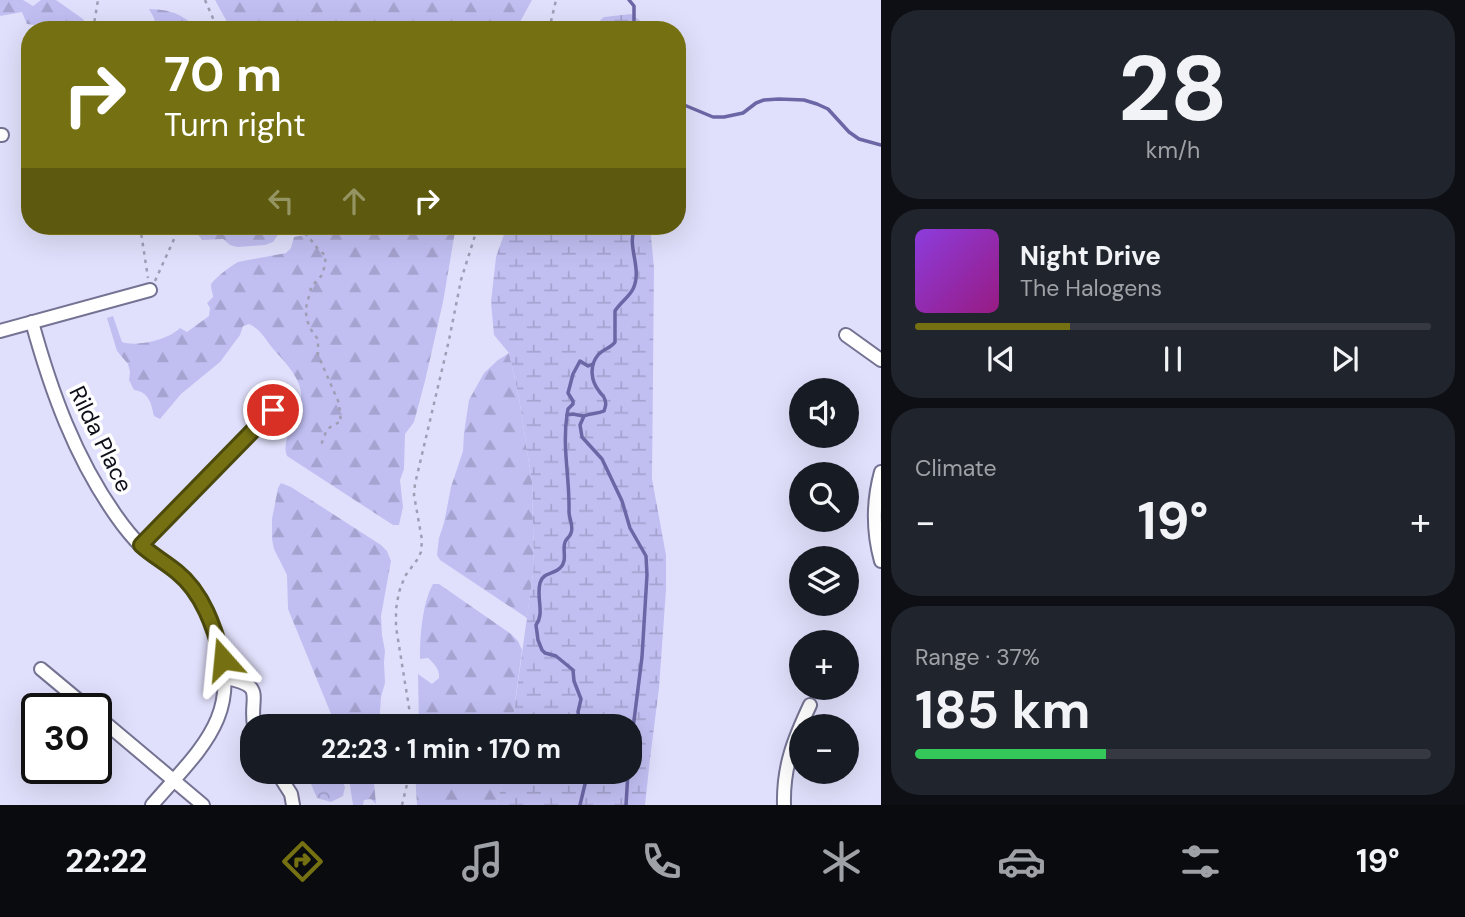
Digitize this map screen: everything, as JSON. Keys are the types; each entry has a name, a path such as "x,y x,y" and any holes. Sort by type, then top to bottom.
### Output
{"street":[{"path":"0,331 150,290"},
{"name":"Rilda Place","path":"32,322 58,405 88,472 118,518 141,545 178,572 198,595 218,640 226,677 218,719 207,739 152,805"},
{"path":"846,335 880,360"},
{"path":"880,472 875,509 875,534 880,561"},
{"path":"41,669 70,693"},
{"path":"226,677 248,684 252,689 253,714"},
{"path":"784,805 789,755 810,705"},
{"path":"112,728 203,805"},
{"path":"285,784 291,793 293,805"}],"lane":[{"path":"141,545 273,410"}],"path":[{"path":"94,21 98,0"},
{"path":"205,0 214,21"},
{"path":"551,21 556,0"},
{"path":"141,235 150,290"},
{"path":"150,290 176,235"},
{"path":"307,235 326,256 323,275 311,287 306,311 311,331 318,339 318,355 339,403 341,422 326,430 320,448"},
{"path":"410,714 396,626 396,609 405,576 421,552 415,484 461,280 475,235"},
{"path":"402,805 407,784"}],"green space":[{"path":"0,0 23,0 33,6 41,0 56,0 84,21 26,21 22,12 0,16"},
{"path":"215,0 532,0 521,21 226,20"},
{"path":"149,9 177,14 188,21 154,21"},
{"path":"631,14 641,21 599,21 604,17"},
{"path":"198,235 278,235 273,242 265,245 237,247 223,239 202,240"},
{"path":"454,235 425,381 414,422 405,434 404,469 400,480 403,507 399,525 393,525 287,456 285,448 301,392 289,367 253,326 243,326 240,335 220,362 181,394 160,419 154,416 146,396 134,390 129,380 128,364 117,351 107,318 113,316 122,342 144,343 160,339 180,328 187,332 209,316 210,308 207,303 213,297 211,285 227,269 238,262 286,253 291,248 294,237"},
{"path":"504,235 651,235 654,268 652,479 666,555 666,590 659,688 645,805 497,805 501,784 642,784 642,714 514,714 534,566 532,482 509,353 494,335 491,302 496,257"},
{"path":"509,353 532,482 534,566 527,618 440,560 437,555 451,487 463,451 469,400 484,373"},
{"path":"281,483 291,487 387,551 391,561 381,616 385,683 380,714 331,714 288,609 287,575 272,539 272,519"},
{"path":"433,584 439,584 518,641 522,650 514,714 419,714 418,674 432,684 439,678 438,669 428,658 420,659 421,630"},
{"path":"311,784 344,784 345,787 343,796 331,802 317,798"},
{"path":"350,784 374,784 376,804 371,799 364,800 363,805 353,805"},
{"path":"416,784 501,784 497,805 417,805"}],"waterway":[{"path":"629,0 634,6 634,21"},
{"path":"686,106 713,117 724,117 743,113 764,100 804,100 828,109 859,139 881,145"},
{"path":"633,235 636,281 631,292 615,311 615,342 598,355 592,369 594,383 604,397 606,406 604,411 584,416 580,425 582,437 602,459 622,501 630,528 646,556 642,657 635,714"},
{"path":"567,415 573,404 568,393 573,374 580,361 588,366 593,364"},
{"path":"578,714 581,699 573,670 556,656 542,650 536,625 540,615 540,583 543,577 562,565 565,542 572,530 566,451 567,415 583,416"},
{"path":"580,805 585,784"},
{"path":"626,805 627,784"}],"route":[{"path":"223,659 218,640 198,595 178,572 141,545 273,410"}]}
